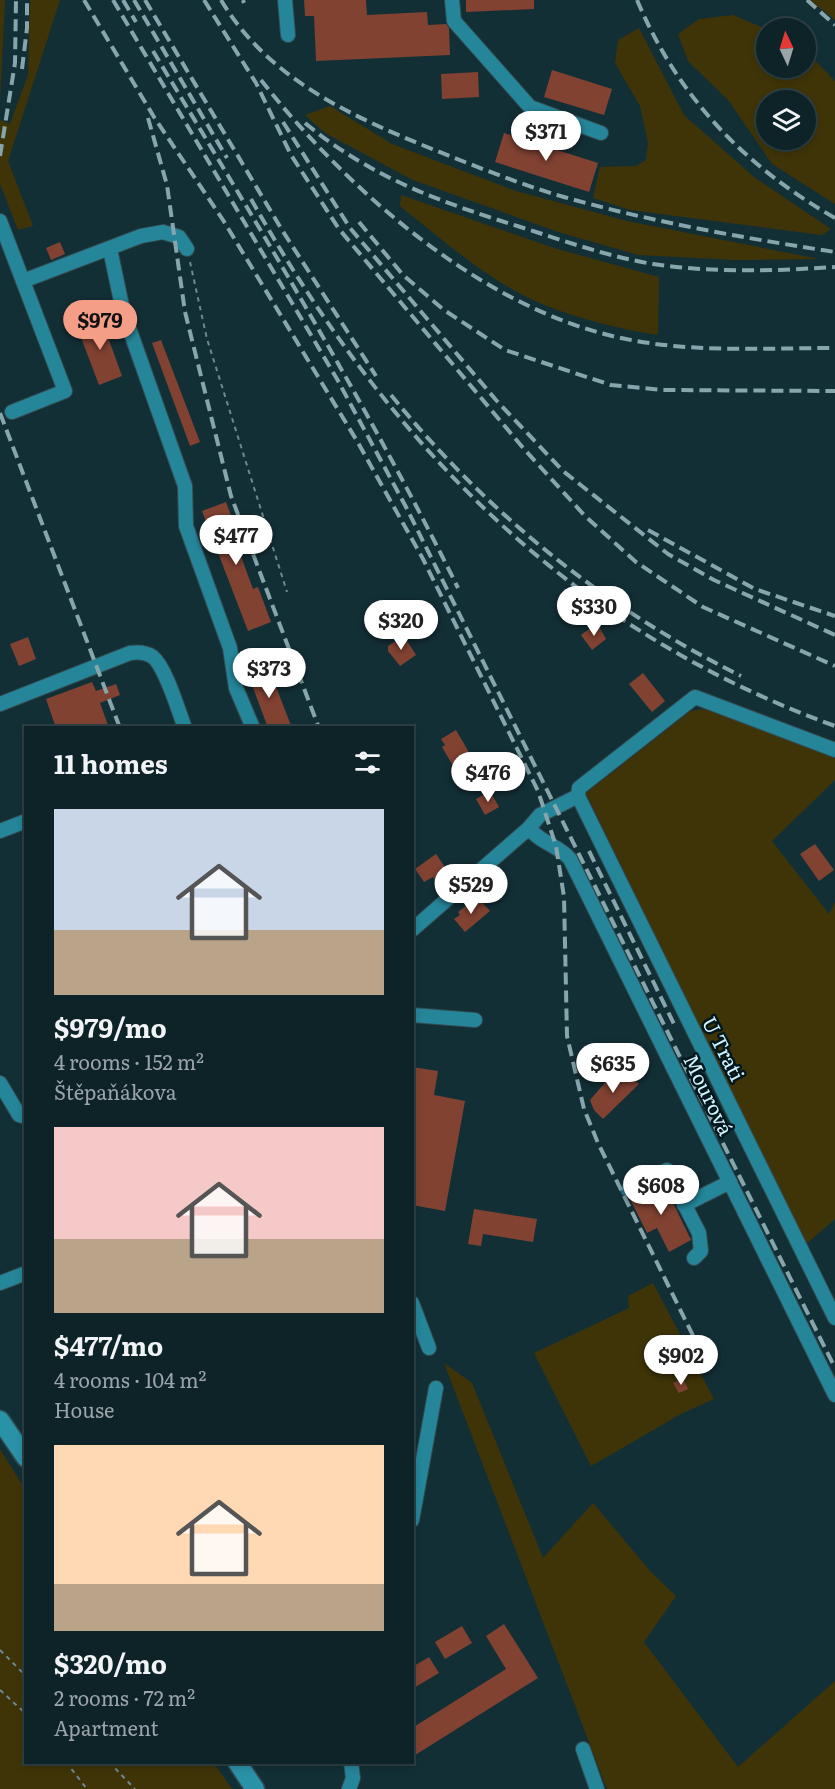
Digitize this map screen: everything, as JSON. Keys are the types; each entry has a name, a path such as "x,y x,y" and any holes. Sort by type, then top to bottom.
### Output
{"main road":[{"path":"0,1420 24,1455"},
{"path":"238,1764 255,1789"}],"street":[{"path":"285,0 288,35"},
{"path":"452,0 454,21 530,107 601,132"},
{"path":"0,221 65,391 12,412"},
{"path":"23,281 141,236 163,232 179,237 187,249"},
{"path":"110,249 123,311 184,486 186,526 230,648 236,688 252,726"},
{"path":"0,704 139,652 148,654 159,665 184,726"},
{"path":"414,928 529,828 540,815 579,792 695,697 835,750"},
{"name":"U Trati","path":"579,792 835,1318"},
{"path":"0,831 24,822"},
{"name":"Mourová","path":"529,828 535,836 562,850 570,859 835,1395"},
{"path":"414,1015 475,1020"},
{"path":"0,1083 19,1115 24,1116"},
{"path":"628,1190 667,1170 699,1233 701,1251 694,1258"},
{"path":"684,1205 730,1182"},
{"path":"0,1283 24,1274"},
{"path":"414,1308 429,1348"},
{"path":"414,1509 436,1388"},
{"path":"583,1749 597,1789"},
{"path":"349,1789 353,1772 350,1764"}],"path":[{"path":"187,249 207,339 287,592"},
{"path":"0,1650 24,1674"},
{"path":"0,1690 24,1712"},
{"path":"68,1764 87,1789"},
{"path":"111,1764 135,1789"}],"shaded area":[{"path":"0,0 5,0 0,102"},
{"path":"30,0 60,0 8,161 33,226 18,230 0,184 0,120 10,124 28,75"},
{"path":"810,0 835,0 835,20"},
{"path":"733,15 756,25 756,78 816,78 816,61 835,81 835,204 772,164 762,150 816,150 816,90 756,90 756,141 729,101 688,61 678,34 699,19"},
{"path":"639,28 684,115 754,177 831,229 822,235 630,210 593,198 600,167 636,166 646,160 648,143 640,106 615,63 618,40"},
{"path":"330,106 392,144 516,191 627,221 819,259 736,260 638,255 558,232 413,180 325,133 305,115"},
{"path":"401,195 554,248 659,277 658,335 579,317 548,307 517,292 465,258 400,206"},
{"path":"704,709 835,756 835,780 772,841 829,914 835,902 835,1219 805,1245 586,793 691,711"},
{"path":"653,1283 714,1399 681,1414 591,1466 534,1353 629,1308 628,1296"},
{"path":"444,1363 472,1383 543,1558 593,1503 651,1572 676,1596 644,1642 738,1767 835,1681 835,1789 607,1789"},
{"path":"0,1449 24,1487 24,1764 215,1764 232,1789 0,1789"}],"building":[{"path":"304,0 366,0 367,15 427,12 428,25 446,24 449,28 450,55 316,61 314,16 305,16"},
{"path":"466,0 534,0 534,9 466,12"},
{"path":"552,70 612,89 604,115 544,97"},
{"path":"478,72 479,97 442,99 441,74"},
{"path":"504,133 598,163 589,192 495,162"},
{"path":"60,242 65,254 51,260 46,248"},
{"path":"101,318 122,376 99,385 77,327"},
{"path":"161,340 200,442 190,446 152,343"},
{"path":"226,502 241,542 236,543 253,589 258,587 271,622 248,631 202,511"},
{"path":"597,623 606,639 592,650 581,635"},
{"path":"404,636 416,655 400,666 388,651 388,646"},
{"path":"28,637 36,659 19,666 10,644"},
{"path":"268,666 291,726 267,726 248,674"},
{"path":"643,673 665,701 652,712 629,684"},
{"path":"92,682 96,691 116,684 120,695 100,703 108,726 55,726 46,699"},
{"path":"456,730 478,768 463,777 459,769 456,771 442,747 445,745 441,739"},
{"path":"490,791 499,807 485,815 476,799"},
{"path":"815,844 834,870 819,881 800,854"},
{"path":"436,854 451,876 438,885 433,877 424,882 415,869"},
{"path":"479,899 490,911 465,932 454,919 460,915 458,912 472,901 474,903"},
{"path":"414,1067 438,1071 434,1095 465,1101 445,1211 414,1205"},
{"path":"623,1071 639,1084 603,1119 594,1110 590,1100 610,1077 613,1080"},
{"path":"663,1182 691,1240 669,1252 657,1228 647,1233 630,1199"},
{"path":"474,1209 537,1219 533,1242 483,1234 481,1246 468,1244"},
{"path":"683,1378 688,1389 679,1393 673,1383"},
{"path":"504,1624 538,1678 414,1756 414,1727 506,1669 486,1636"},
{"path":"462,1626 472,1643 445,1659 435,1642"},
{"path":"429,1657 439,1673 414,1688 414,1666"}],"railway":[{"path":"0,156 15,63 16,0"},
{"path":"22,69 27,28 27,0"},
{"path":"84,0 154,117 223,220 357,441 423,559 538,791 556,846 564,897 567,1036 584,1109 598,1143 707,1364"},
{"path":"113,0 337,379 406,507 835,1368"},
{"path":"123,0 136,22"},
{"path":"134,0 227,158"},
{"path":"145,0 282,230 376,376"},
{"path":"204,0 256,83 291,155 339,229 524,449 585,516 636,562 703,607 835,666"},
{"path":"221,0 240,28 262,52 287,73 342,108 432,149 530,186 597,206 698,229 835,252"},
{"path":"637,0 672,68 717,126 771,176 835,218"},
{"path":"807,0 835,25"},
{"path":"153,51 349,384 387,451 458,588"},
{"path":"261,80 296,122 377,203 423,241 471,274 521,302 573,324 626,339 652,343 730,349 835,348"},
{"path":"148,118 167,185 185,312 231,496 318,726"},
{"path":"283,122 350,228 496,400 563,471 668,554 714,580 835,635"},
{"path":"305,123 357,160 412,188 469,210 606,254 653,264 698,269 767,270 835,267"},
{"path":"251,199 304,288 362,371 425,447 494,518 569,581 650,637 739,686 835,726"},
{"path":"359,222 403,275 444,310 505,350 611,385 663,390 835,391"},
{"path":"391,395 467,479 551,554 642,620 741,676"},
{"path":"0,413 119,726"},
{"path":"648,530 755,589 835,616"},
{"path":"589,851 674,1024"}]}
